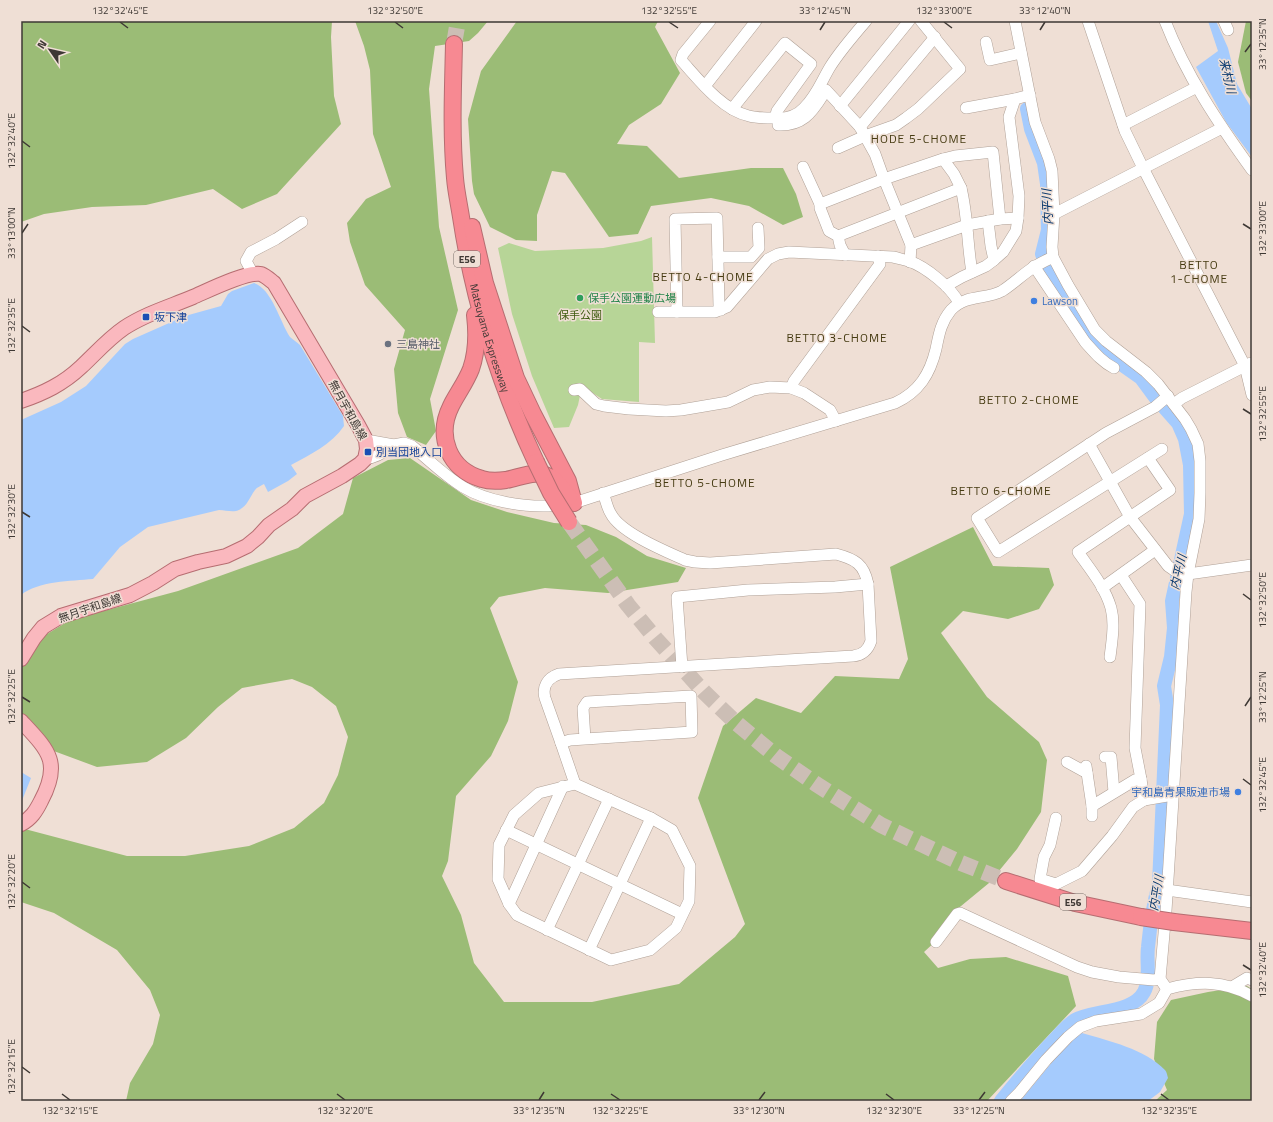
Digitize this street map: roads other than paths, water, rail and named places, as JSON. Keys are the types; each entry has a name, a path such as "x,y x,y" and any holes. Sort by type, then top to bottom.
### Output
{"highway":[{"name":"Matsuyama Expressway","path":"454,44 452,109 455,178 468,264 495,362 513,413 551,493 569,522"},
{"path":"452,109 468,205 485,283 516,378 568,481 574,503"},
{"path":"468,264 476,322 476,348 471,369 450,407 446,424 445,440 449,453 458,466 468,474 483,480 504,480 541,473 552,479 574,503"},
{"name":"E56","path":"1006,881 1075,903 1141,917 1252,931"}],"main road":[{"path":"21,401 45,392 62,383 122,329 155,312 210,289 253,274"},
{"name":"無月宇和島線","path":"21,659 43,627 61,616 130,595 175,569 226,556 247,546 258,537 269,524 292,509 305,496 342,476 365,459 367,449 366,440 274,283 261,274 253,274"},
{"path":"21,721 47,750 52,771 49,784 34,812 27,821 21,824"}],"street":[{"path":"710,21 683,54 681,60 716,97 732,109 748,116 775,118 785,118 794,115 802,110 812,100 830,68 866,21"},
{"path":"705,86 756,21"},
{"path":"840,106 909,21"},
{"path":"863,132 896,125 906,118 960,68 921,21"},
{"path":"1015,21 1023,97 1035,122 1052,170 1054,214 1051,258 1096,330 1106,341 1146,372 1158,384 1192,429 1198,444 1200,461 1199,519 1185,574 1169,795 1167,890 1152,979"},
{"path":"1088,21 1122,125 1143,168 1249,364 1252,395"},
{"path":"1165,21 1173,42 1197,87 1222,128 1252,170"},
{"path":"838,148 863,132 935,38"},
{"path":"986,42 990,60 1018,54"},
{"path":"732,109 785,43 811,64 777,111 775,118"},
{"path":"744,122 784,126 798,123 808,116 826,90 830,68"},
{"path":"1122,125 1197,87"},
{"path":"826,90 863,132 875,154 911,246 910,262"},
{"path":"966,108 1023,97"},
{"path":"946,286 986,266 994,260 1003,252 1016,231 1019,196 1009,117 1023,97"},
{"path":"1054,214 1222,128"},
{"path":"820,204 884,179 943,159 955,156 993,152 1000,219"},
{"path":"943,159 954,174 961,188 964,199 972,272"},
{"path":"803,167 820,204 820,208 829,231 838,236 845,255"},
{"path":"838,236 961,188"},
{"path":"677,312 675,219 717,218 719,306 721,310"},
{"path":"911,246 967,225 1000,219 1018,218"},
{"path":"988,221 994,260"},
{"path":"253,274 246,261 250,252 276,239 302,222"},
{"path":"718,256 751,258 758,248 758,228"},
{"path":"658,312 715,312 721,310 727,307 768,259 778,254 788,252 893,257 910,262 928,272 946,286 959,302"},
{"path":"791,388 794,381 880,264 878,256"},
{"path":"366,440 394,445 404,443 412,446 463,487 492,500 527,505 550,506 574,503 722,455 895,403 906,398 917,388 927,375 933,363 942,323 959,302 1001,291 1036,265 1051,258"},
{"path":"1036,265 1085,342 1106,364 1114,368"},
{"path":"1162,449 998,552 977,518 1106,433 1169,400 1182,398 1249,364"},
{"path":"574,390 580,389 596,404 604,406 666,411 681,410 726,402 753,390 770,387 791,388 804,393 830,410 836,421"},
{"path":"1089,444 1130,517 1155,550 1172,569 1185,574 1252,565"},
{"path":"365,459 382,454 394,445"},
{"path":"1110,657 1113,634 1111,608 1102,588 1078,552 1170,490 1148,458"},
{"path":"575,784 562,743 544,698 543,692 545,685 553,676 574,673 858,656 869,648 871,642 868,584 866,575 860,565 850,558 836,554 710,563 685,560 634,535 623,527 611,514 603,493"},
{"path":"1102,588 1155,550"},
{"path":"1121,575 1140,604 1136,748 1141,779 1148,800"},
{"path":"682,667 677,597 748,590 835,587 868,584"},
{"path":"562,743 570,740 692,732 691,696 587,702 583,708 585,739"},
{"path":"1105,758 1111,757 1114,792"},
{"path":"1066,762 1086,769 1092,811 1114,792 1135,780 1141,779"},
{"path":"575,784 651,818 672,830 690,866 689,901 676,928 650,950 611,960 517,915 509,904 498,879 499,845 514,815 539,793 563,786 575,784"},
{"path":"509,904 563,786"},
{"path":"1056,818 1050,845 1044,857 1040,879 1056,884 1082,872 1112,836 1133,807 1148,800 1169,795"},
{"path":"547,930 609,799"},
{"path":"589,950 651,818"},
{"path":"506,830 682,914"},
{"path":"1167,890 1252,902"},
{"path":"936,942 957,914 960,913 1077,967 1092,972 1119,977 1152,979 1167,989"},
{"path":"1232,987 1247,978 1252,980"},
{"path":"1011,1101 1019,1094 1046,1060 1080,1027 1096,1021 1141,1014 1159,1003 1167,989 1186,984 1217,983 1232,987 1252,996"}],"water":[{"name":"来村川","path":"1208,21 1216,21 1228,48 1237,84 1252,109 1252,157 1226,122 1196,67 1218,51"},
{"path":"254,283 260,286 271,299 286,331 290,337 300,345 343,416 344,426 339,433 327,444 291,465 297,474 288,481 268,492 264,484 258,487 240,510 219,510 148,527 120,547 93,579 45,584 28,590 21,595 21,420 61,402 86,386 125,344 133,339 185,316 221,306 228,294 232,291"},
{"path":"21,772 31,778 21,803"},
{"path":"1082,1033 1137,1051 1157,1063 1166,1071 1168,1078 1160,1092 1148,1101 1020,1101 1071,1039"}],"waterway":[{"name":"内平川","path":"1001,1101 1040,1055 1072,1022 1092,1014 1131,1004 1139,999 1146,987 1148,976 1150,931 1153,908 1159,884 1167,705 1164,686 1171,657 1174,628 1172,601 1191,514 1190,465 1185,439 1178,423 1155,397 1141,378 1104,352 1089,336 1052,276 1042,254 1048,230 1047,184 1044,163 1031,129 1027,109"}],"tunnel":[{"path":"454,44 458,21"},
{"path":"569,522 628,605 656,639 704,692 734,721 776,756 816,784 881,825 961,863 1006,881"}],"place":[{"name":"保手公園運動広場","path":"580,298"},
{"name":"Lawson","path":"1034,301"},
{"name":"坂下津","path":"146,317"},
{"name":"三島神社","path":"388,344"},
{"name":"別当団地入口","path":"368,452"},
{"name":"宇和島青果販連市場","path":"1238,792"}],"district":[{"name":"HODE 5-CHOME","path":"919,138"},
{"name":"BETTO 1-CHOME","path":"1199,271"},
{"name":"BETTO 4-CHOME","path":"703,276"},
{"name":"BETTO 3-CHOME","path":"837,337"},
{"name":"BETTO 2-CHOME","path":"1029,399"},
{"name":"BETTO 5-CHOME","path":"705,482"},
{"name":"BETTO 6-CHOME","path":"1001,490"}],"park label":[{"name":"保手公園","path":"580,315"}]}
